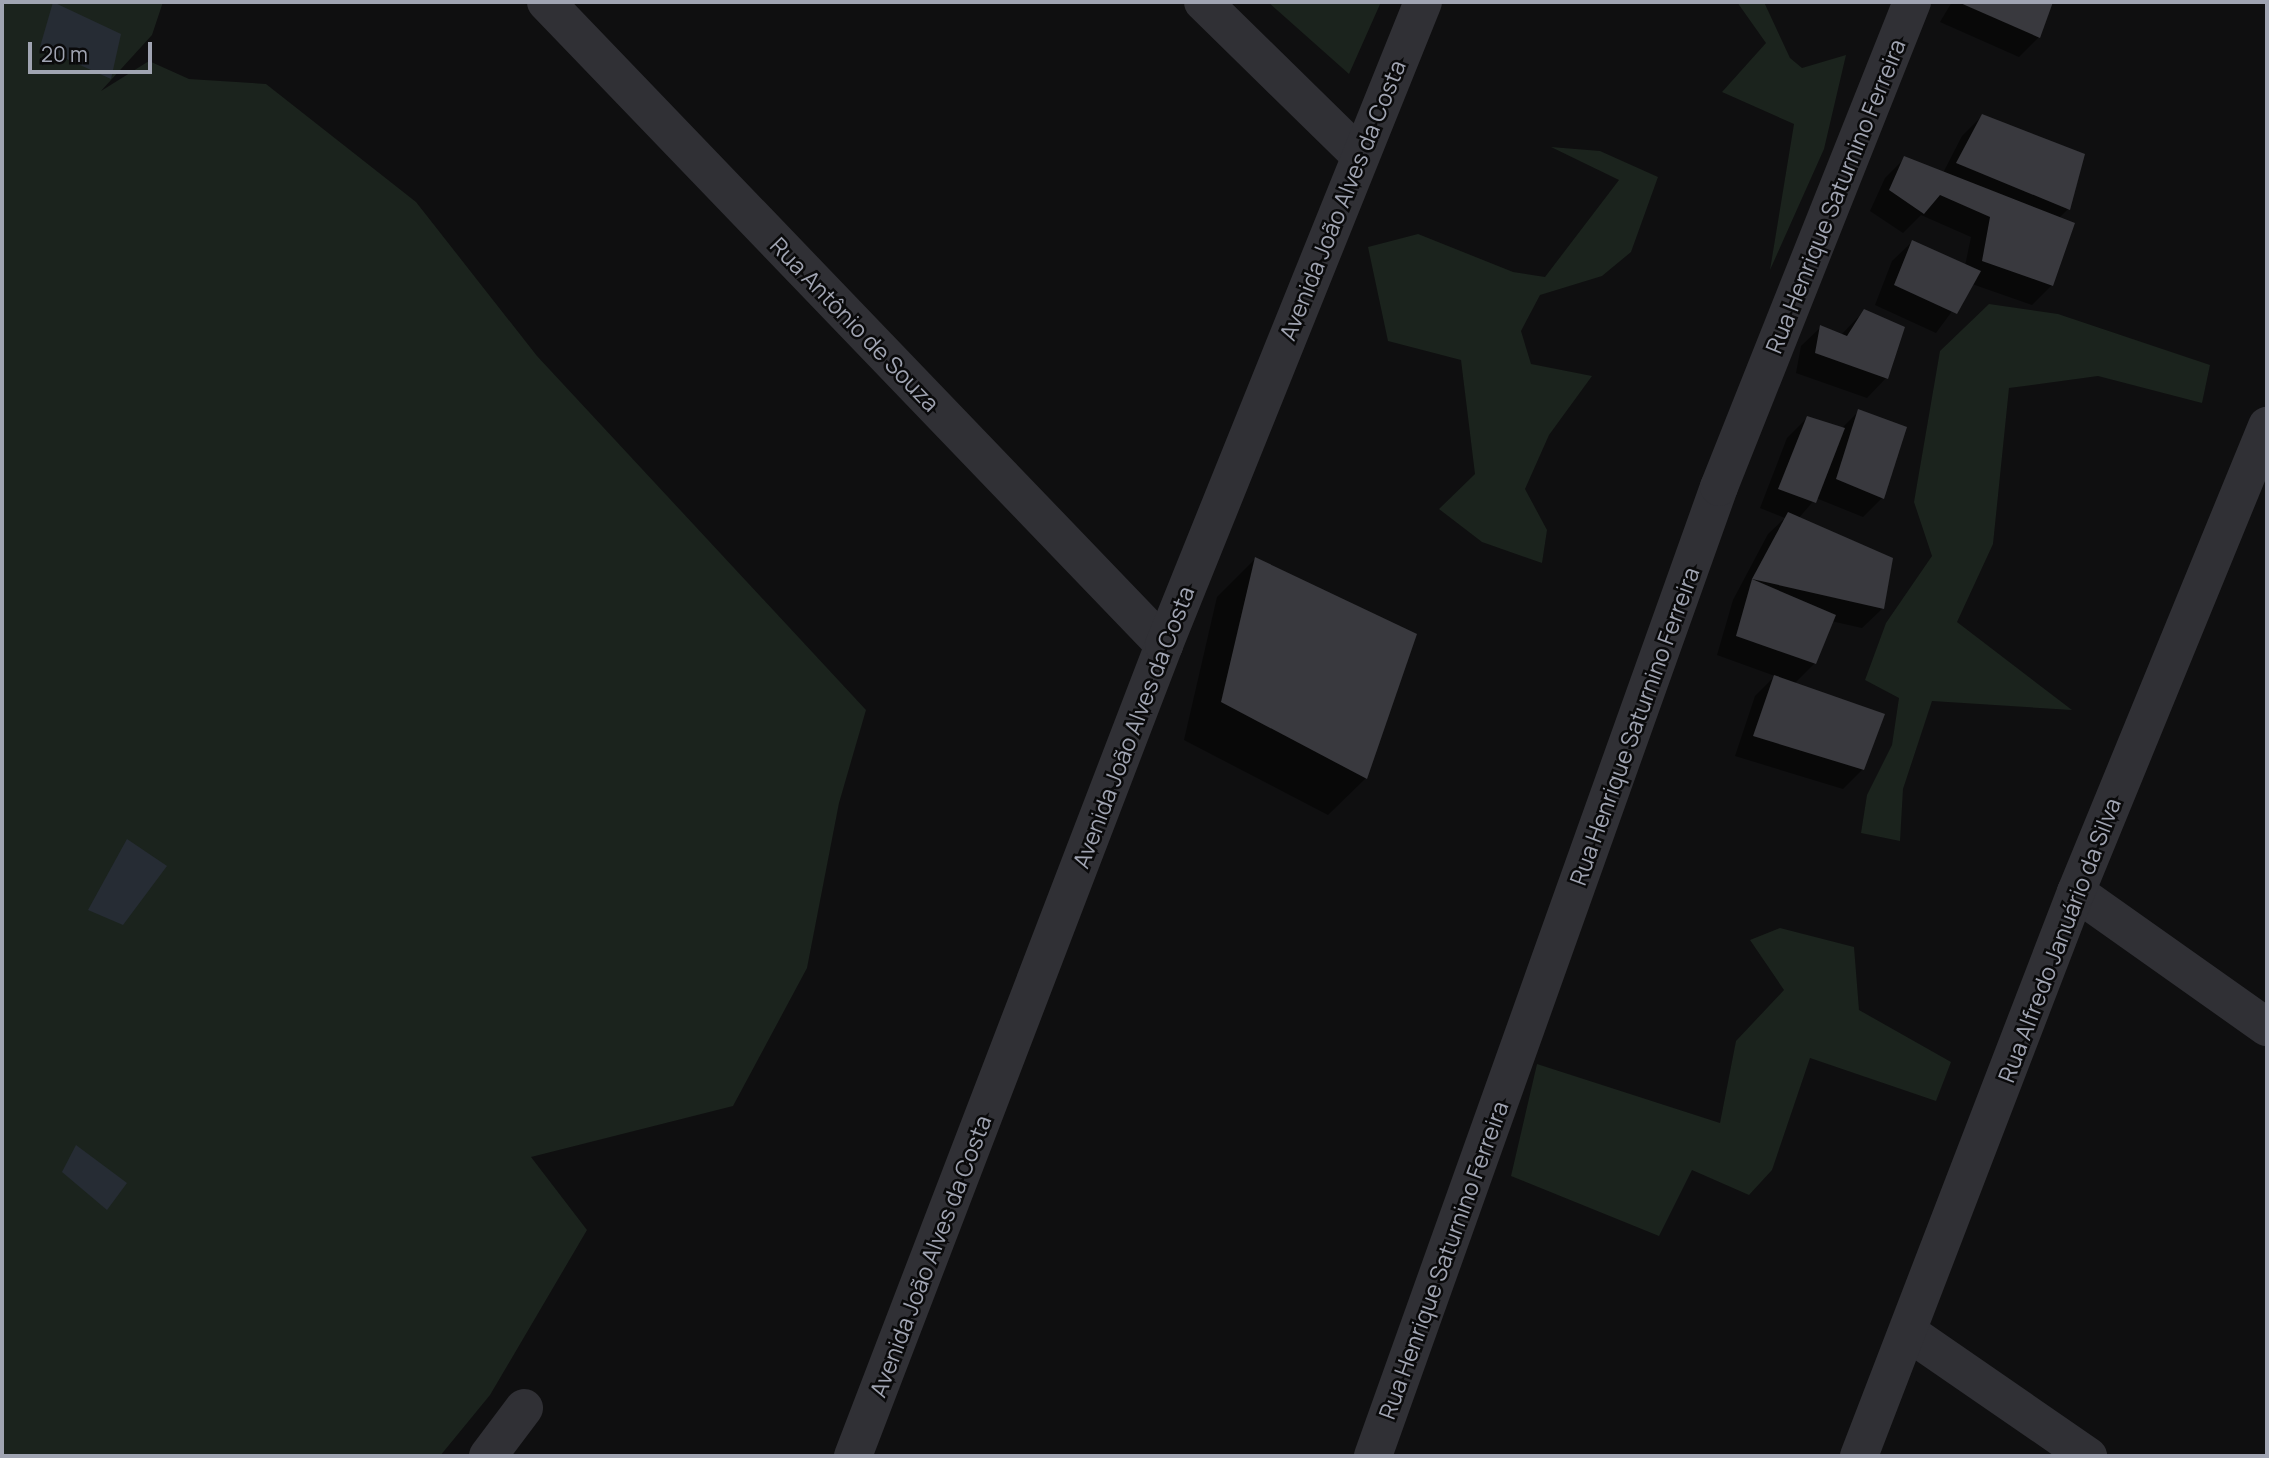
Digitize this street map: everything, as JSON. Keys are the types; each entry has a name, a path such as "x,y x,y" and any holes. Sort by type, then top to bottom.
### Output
{"street":[{"name":"Rua Antônio de Souza","path":"545,2 1164,645"},
{"path":"1203,2 1359,155"},
{"name":"Avenida João Alves da Costa","path":"853,1456 1164,645 1359,155 1423,2"},
{"name":"Rua Henrique Saturnino Ferreira","path":"1373,1456 1719,488 1912,2"},
{"name":"Rua Alfredo Januário da Silva","path":"1859,1456 2076,892 2261,466 2267,426"},
{"path":"2076,892 2267,1027"},
{"path":"1908,1332 2088,1456"},
{"path":"488,1456 524,1408"}],"shaded area":[{"path":"2,2 163,2 152,35 101,91 149,61 189,79 266,84 416,202 537,356 866,710 839,803 807,968 733,1106 531,1157 587,1230 490,1395 440,1456 2,1456"},
{"path":"53,2 121,34 111,79 40,47"},
{"path":"1268,2 1381,2 1349,74"},
{"path":"1737,2 1764,2 1790,58 1802,68 1846,55 1824,149 1770,270 1794,124 1722,92 1766,43"},
{"path":"1551,147 1600,151 1658,177 1631,252 1602,276 1540,295 1521,331 1531,364 1592,376 1549,435 1525,489 1547,530 1542,563 1482,542 1439,509 1475,474 1461,360 1388,341 1368,247 1418,234 1513,272 1545,277 1619,180"},
{"path":"1989,304 2058,314 2210,365 2202,403 2098,376 2009,388 1993,544 1957,622 2072,710 1932,701 1903,789 1900,841 1861,833 1867,795 1892,745 1899,698 1865,680 1886,623 1932,556 1914,502 1940,351"},
{"path":"127,839 167,866 123,925 88,910"},
{"path":"1780,928 1854,947 1859,1010 1951,1062 1936,1101 1810,1058 1772,1170 1749,1195 1692,1170 1659,1236 1511,1176 1537,1064 1720,1123 1736,1041 1784,990 1750,940"},
{"path":"76,1145 127,1183 107,1210 62,1172"}],"building":[{"path":"1958,2 2053,2 2040,38"},
{"path":"1982,114 2085,154 2070,210 1956,163"},
{"path":"1904,156 2075,223 2053,286 1982,261 1990,217 1940,195 1924,214 1889,190"},
{"path":"1912,240 1981,271 1957,314 1894,285"},
{"path":"1864,309 1905,327 1888,379 1815,353 1820,325 1847,336"},
{"path":"1858,409 1907,427 1884,499 1836,479"},
{"path":"1807,416 1845,428 1816,503 1778,489"},
{"path":"1788,512 1893,558 1884,609 1752,579"},
{"path":"1255,557 1417,634 1367,779 1221,702"},
{"path":"1752,579 1836,615 1816,664 1736,636"},
{"path":"1774,675 1885,714 1864,770 1753,736"}]}
